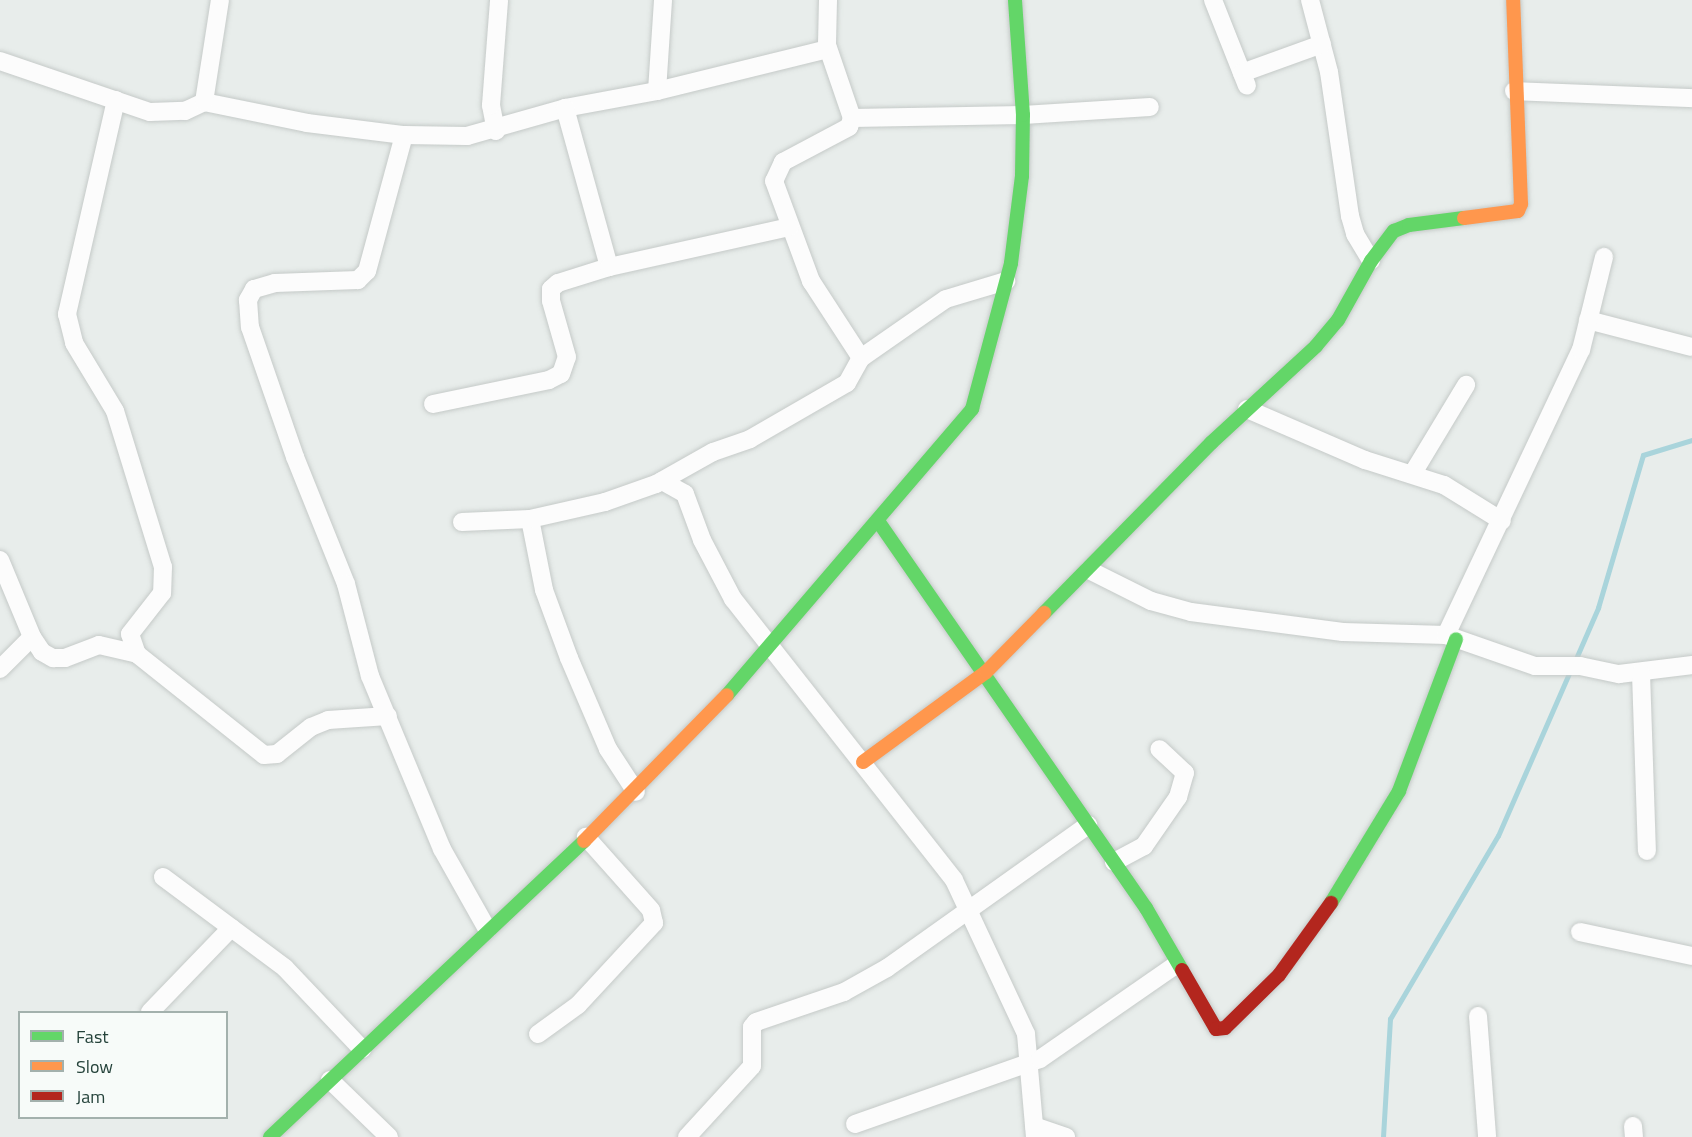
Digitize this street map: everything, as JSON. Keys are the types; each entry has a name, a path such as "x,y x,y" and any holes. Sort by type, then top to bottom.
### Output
{"street":[{"path":"204,102 220,0"},
{"path":"496,131 491,105 499,0"},
{"path":"657,91 663,0"},
{"path":"828,0 828,49 852,118 844,133 794,155 777,170 774,180 811,281 861,358"},
{"path":"270,1137 487,929 636,792 771,644 972,409 1006,281 1022,176 1023,115 1015,0"},
{"path":"1214,0 1245,80 1322,44"},
{"path":"1310,0 1322,44 1350,216 1355,234 1371,261"},
{"path":"863,762 986,672 1089,570 1338,320 1371,261 1394,231 1408,225 1518,211 1521,204 1514,91 1513,0"},
{"path":"0,61 116,100 167,113 185,111 204,102 307,123 404,135 467,136 496,131 565,108 657,91 828,49"},
{"path":"1514,91 1692,98"},
{"path":"116,100 67,314 74,343 115,411 163,567 162,593 130,634 137,654"},
{"path":"852,118 1023,115 1150,107"},
{"path":"565,108 609,267"},
{"path":"404,135 367,272 358,280 275,283 254,289 248,300 250,327 294,457 346,584 370,676 442,849 487,929"},
{"path":"433,404 549,380 561,374 567,357 551,289 609,267 790,227"},
{"path":"878,521 986,672 1146,908 1176,965 1216,1029 1225,1028 1280,975 1344,884 1399,791 1434,706 1451,637 1581,350 1604,257"},
{"path":"462,522 530,519 626,496 662,481 700,459 750,439 847,384 861,358 946,299 1006,281"},
{"path":"1588,320 1692,347"},
{"path":"1413,473 1466,385"},
{"path":"1247,409 1365,460 1413,473 1444,485 1502,521"},
{"path":"685,494 700,459"},
{"path":"662,481 685,494 702,540 733,599 932,848 969,910 1026,1034 1031,1063 1035,1132 1066,1137"},
{"path":"530,519 544,590 569,658 608,749 636,792"},
{"path":"0,560 32,637 53,658 99,645 137,654 217,714 250,747 264,755 277,754 311,727 328,720 388,717"},
{"path":"1089,570 1151,601 1191,612 1343,632 1451,637 1535,666 1581,666 1619,674 1692,665"},
{"path":"0,669 32,637"},
{"path":"1641,673 1647,851"},
{"path":"1114,862 1144,846 1178,797 1185,773 1159,748"},
{"path":"687,1137 752,1066 752,1027 756,1022 844,992 887,968 1088,825"},
{"path":"538,1034 578,1005 654,923 651,910 586,837"},
{"path":"163,877 285,968 363,1049"},
{"path":"151,1011 231,928"},
{"path":"1580,932 1692,956"},
{"path":"855,1124 1031,1063 1176,965"},
{"path":"1478,1017 1487,1137"},
{"path":"330,1080 389,1137"}],"waterway":[{"path":"1575,661 1598,608 1643,455 1692,440"},
{"path":"1383,1137 1390,1019 1498,836 1570,671"}],"traffic: fast":[{"path":"727,695 972,409 1011,263 1022,176 1023,115 1015,0"},
{"path":"1044,613 1211,443 1316,346 1338,320 1371,261 1394,231 1409,225 1464,218"},
{"path":"878,521 1146,908 1182,970"},
{"path":"1331,903 1399,791 1456,639"},
{"path":"270,1137 584,841"}],"traffic: slow":[{"path":"1464,218 1518,211 1521,204 1513,0"},
{"path":"863,762 986,672 1044,613"},
{"path":"584,841 727,695"}],"traffic: jam":[{"path":"1182,970 1216,1029 1225,1028 1279,975 1331,903"}]}
